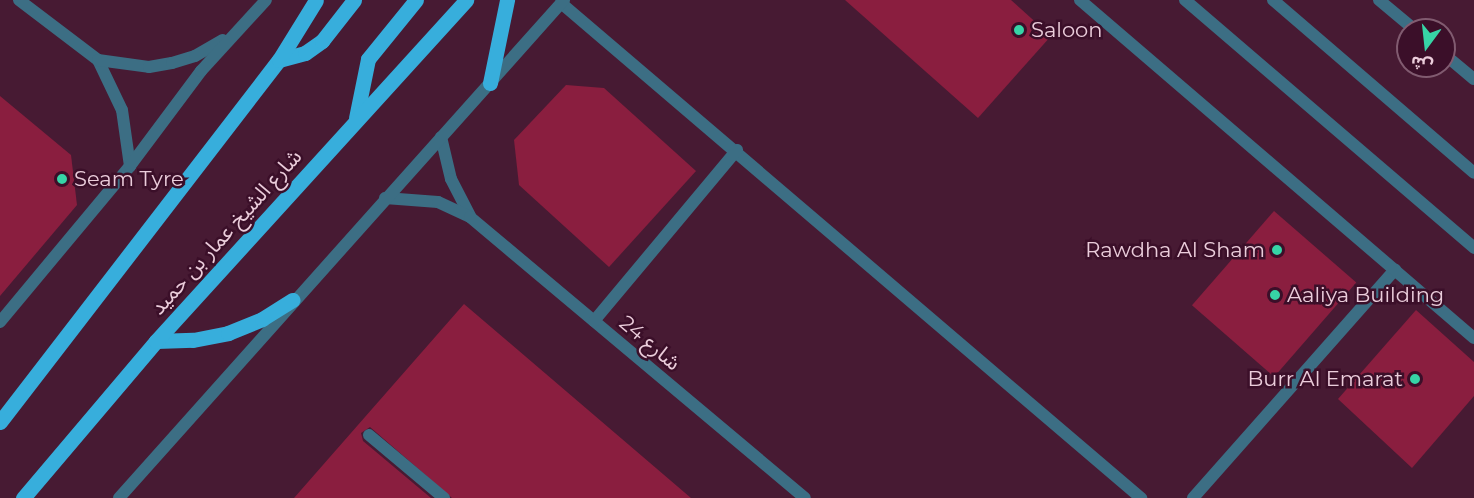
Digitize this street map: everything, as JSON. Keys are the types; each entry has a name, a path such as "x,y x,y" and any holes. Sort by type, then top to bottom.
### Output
{"main road":[{"path":"0,422 279,60 316,0"},
{"path":"279,60 305,53 322,41 354,0"},
{"path":"356,117 368,59 416,0"},
{"name":"شارع الشيخ عمار بن حميد","path":"23,498 156,341 356,117 466,0"},
{"path":"490,83 507,0"},
{"path":"156,341 193,340 228,333 262,319 293,300"}],"street":[{"path":"19,0 98,60 122,110 130,166"},
{"path":"0,322 130,166 236,30 266,0"},
{"path":"1080,0 1474,338"},
{"path":"1185,0 1474,248"},
{"path":"1273,0 1474,174"},
{"path":"1379,0 1401,18"},
{"path":"119,498 293,300 562,2 1141,498"},
{"path":"98,60 140,67 172,63 195,56 236,30"},
{"path":"1456,64 1474,79"},
{"name":"شارع 24","path":"441,137 451,179 470,217"},
{"path":"594,321 737,150"},
{"name":"شارع 24","path":"385,198 438,202 470,217 805,498"},
{"path":"1193,498 1395,270"},
{"path":"369,435 444,498"}],"building":[{"path":"845,0 1011,0 1051,36 978,118"},
{"path":"566,85 604,88 696,171 609,267 519,185 514,140"},
{"path":"0,96 71,155 77,205 0,296"},
{"name":"Aaliya Building","path":"1274,211 1356,283 1274,377 1192,305"},
{"path":"464,304 691,498 452,498 370,427 361,433 363,441 431,498 294,498"},
{"name":"Burr Al Emarat","path":"1416,310 1474,362 1474,396 1412,468 1338,399"}],"place":[{"name":"Saloon","path":"1019,30"},
{"name":"Seam Tyre","path":"62,179"},
{"name":"Rawdha Al Sham","path":"1277,250"},
{"name":"Aaliya Building","path":"1275,295"},
{"name":"Burr Al Emarat","path":"1415,379"}]}
